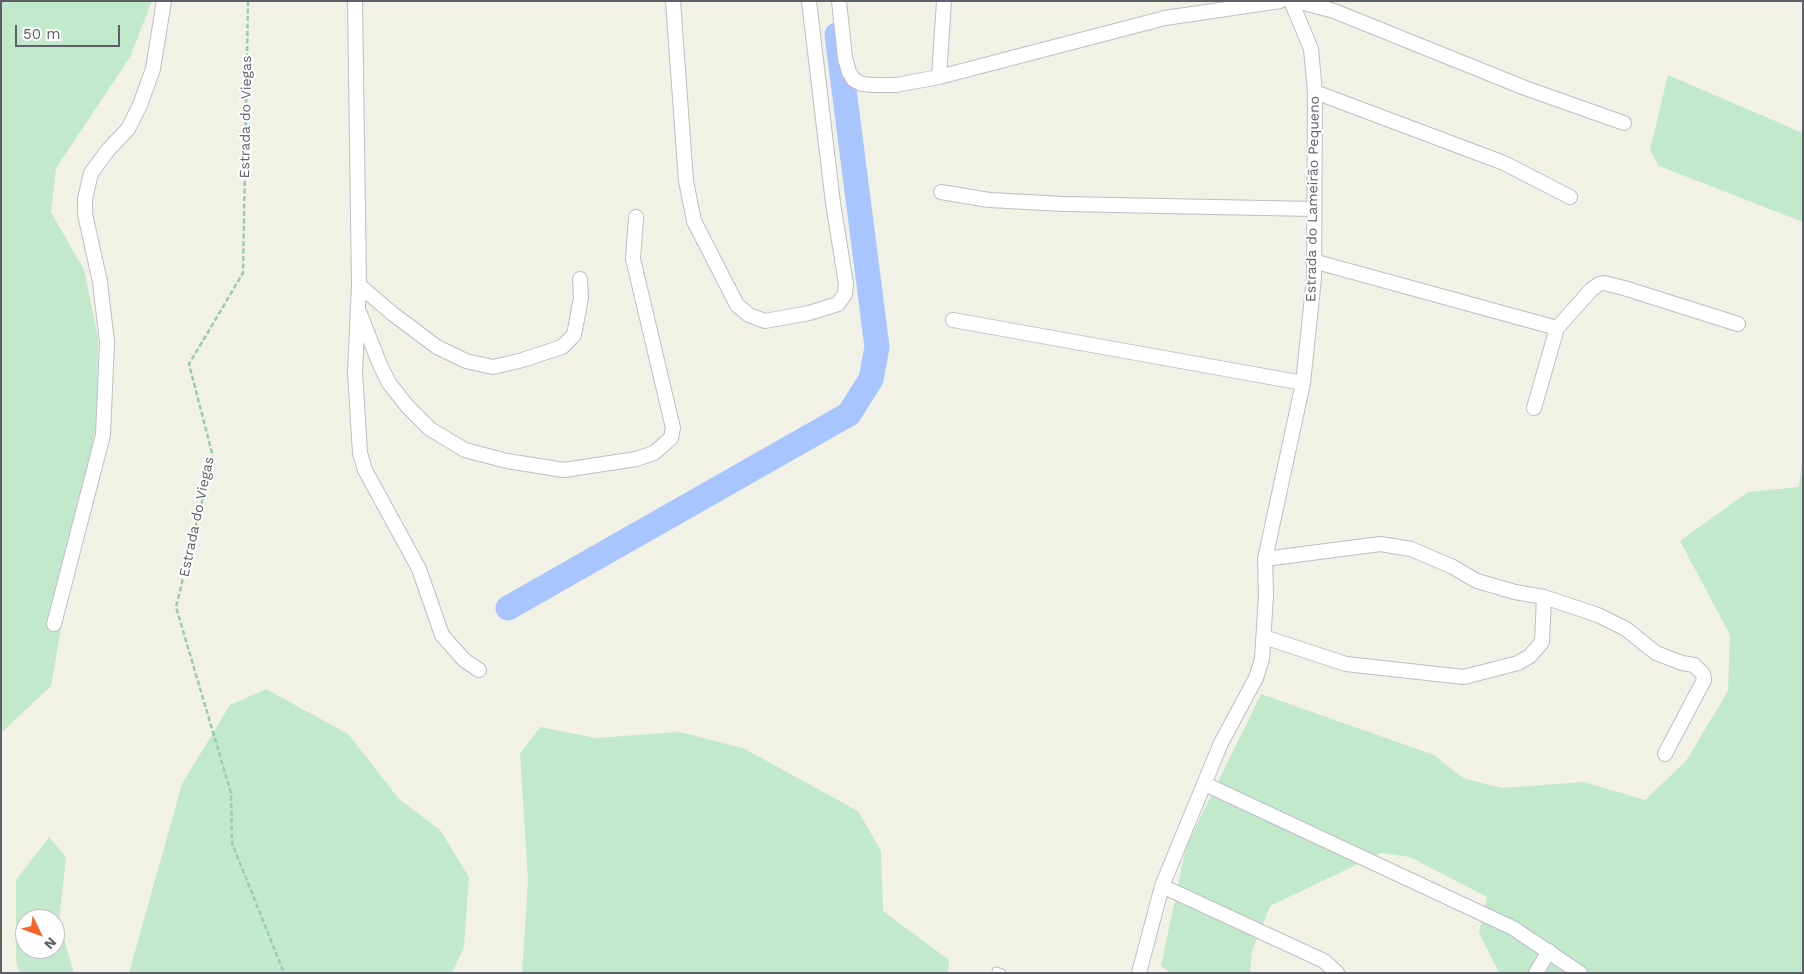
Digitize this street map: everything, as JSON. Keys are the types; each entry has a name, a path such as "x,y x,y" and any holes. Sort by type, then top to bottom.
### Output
{"street":[{"path":"54,624 103,435 107,342 100,282 85,214 85,199 92,173 108,150 128,129 140,105 153,69 164,1"},
{"path":"355,1 359,285 355,372 359,445 365,470 409,548 442,636 464,660 479,670"},
{"path":"673,1 686,181 694,221 737,305 749,315 765,321 809,313 838,304 845,294 846,284 833,203 809,1"},
{"path":"839,1 845,58 854,80 862,84 873,85 896,85 939,77 1165,18 1280,1"},
{"path":"939,77 944,1"},
{"name":"Estrada do Lameirão Pequeno","path":"1139,973 1162,886 1221,743 1256,678 1262,659 1265,559 1303,384 1314,278 1315,92 1311,49 1291,1"},
{"path":"1297,1 1334,12 1525,88 1624,123"},
{"path":"1315,92 1504,163 1570,197"},
{"path":"941,192 989,200 1064,204 1314,209"},
{"path":"358,309 389,383 407,406 430,429 465,450 507,461 564,470 636,459 654,453 664,446 671,438 673,428 632,259 636,217"},
{"path":"1313,261 1558,328"},
{"path":"359,285 393,314 437,347 466,361 493,367 562,347 574,335 581,298 580,279"},
{"path":"1534,408 1558,328 1591,290 1604,282 1738,324"},
{"path":"953,320 1303,384"},
{"path":"1265,559 1380,544 1411,550 1453,566 1477,581 1515,592 1544,597 1598,615 1626,629 1656,653 1699,668 1703,674 1704,680 1665,754"},
{"path":"1264,637 1346,664 1464,677 1518,663 1530,656 1542,642 1544,597"},
{"path":"1205,784 1513,928 1580,973"},
{"path":"1162,886 1324,961 1337,973"},
{"path":"1536,973 1549,951"}],"path":[{"name":"Estrada do Viegas","path":"248,1 243,273 189,364 213,457 176,607 231,793 232,843 284,973"}],"green space":[{"path":"1,1 152,1 130,57 56,168 51,212 84,270 98,338 97,418 51,686 1,733"},
{"path":"1668,75 1803,133 1803,222 1659,166 1650,150"},
{"path":"1803,454 1803,973 1499,973 1479,933 1487,897 1410,857 1381,853 1270,906 1252,951 1250,973 1171,973 1161,966 1186,847 1261,694 1434,755 1463,778 1502,788 1584,782 1645,800 1686,761 1728,691 1730,635 1680,541 1748,492 1799,487"},
{"path":"266,689 348,734 399,799 440,830 469,877 464,947 452,973 129,973 182,784 230,705"},
{"path":"540,727 596,738 680,732 743,748 858,811 881,851 883,911 949,960 948,973 522,973 528,881 520,754"},
{"path":"49,837 66,857 60,909 16,909 16,880"},
{"path":"65,942 74,973 20,973 16,959 65,959"}],"waterway":[{"path":"508,608 849,414 871,379 877,347 837,35"}]}
